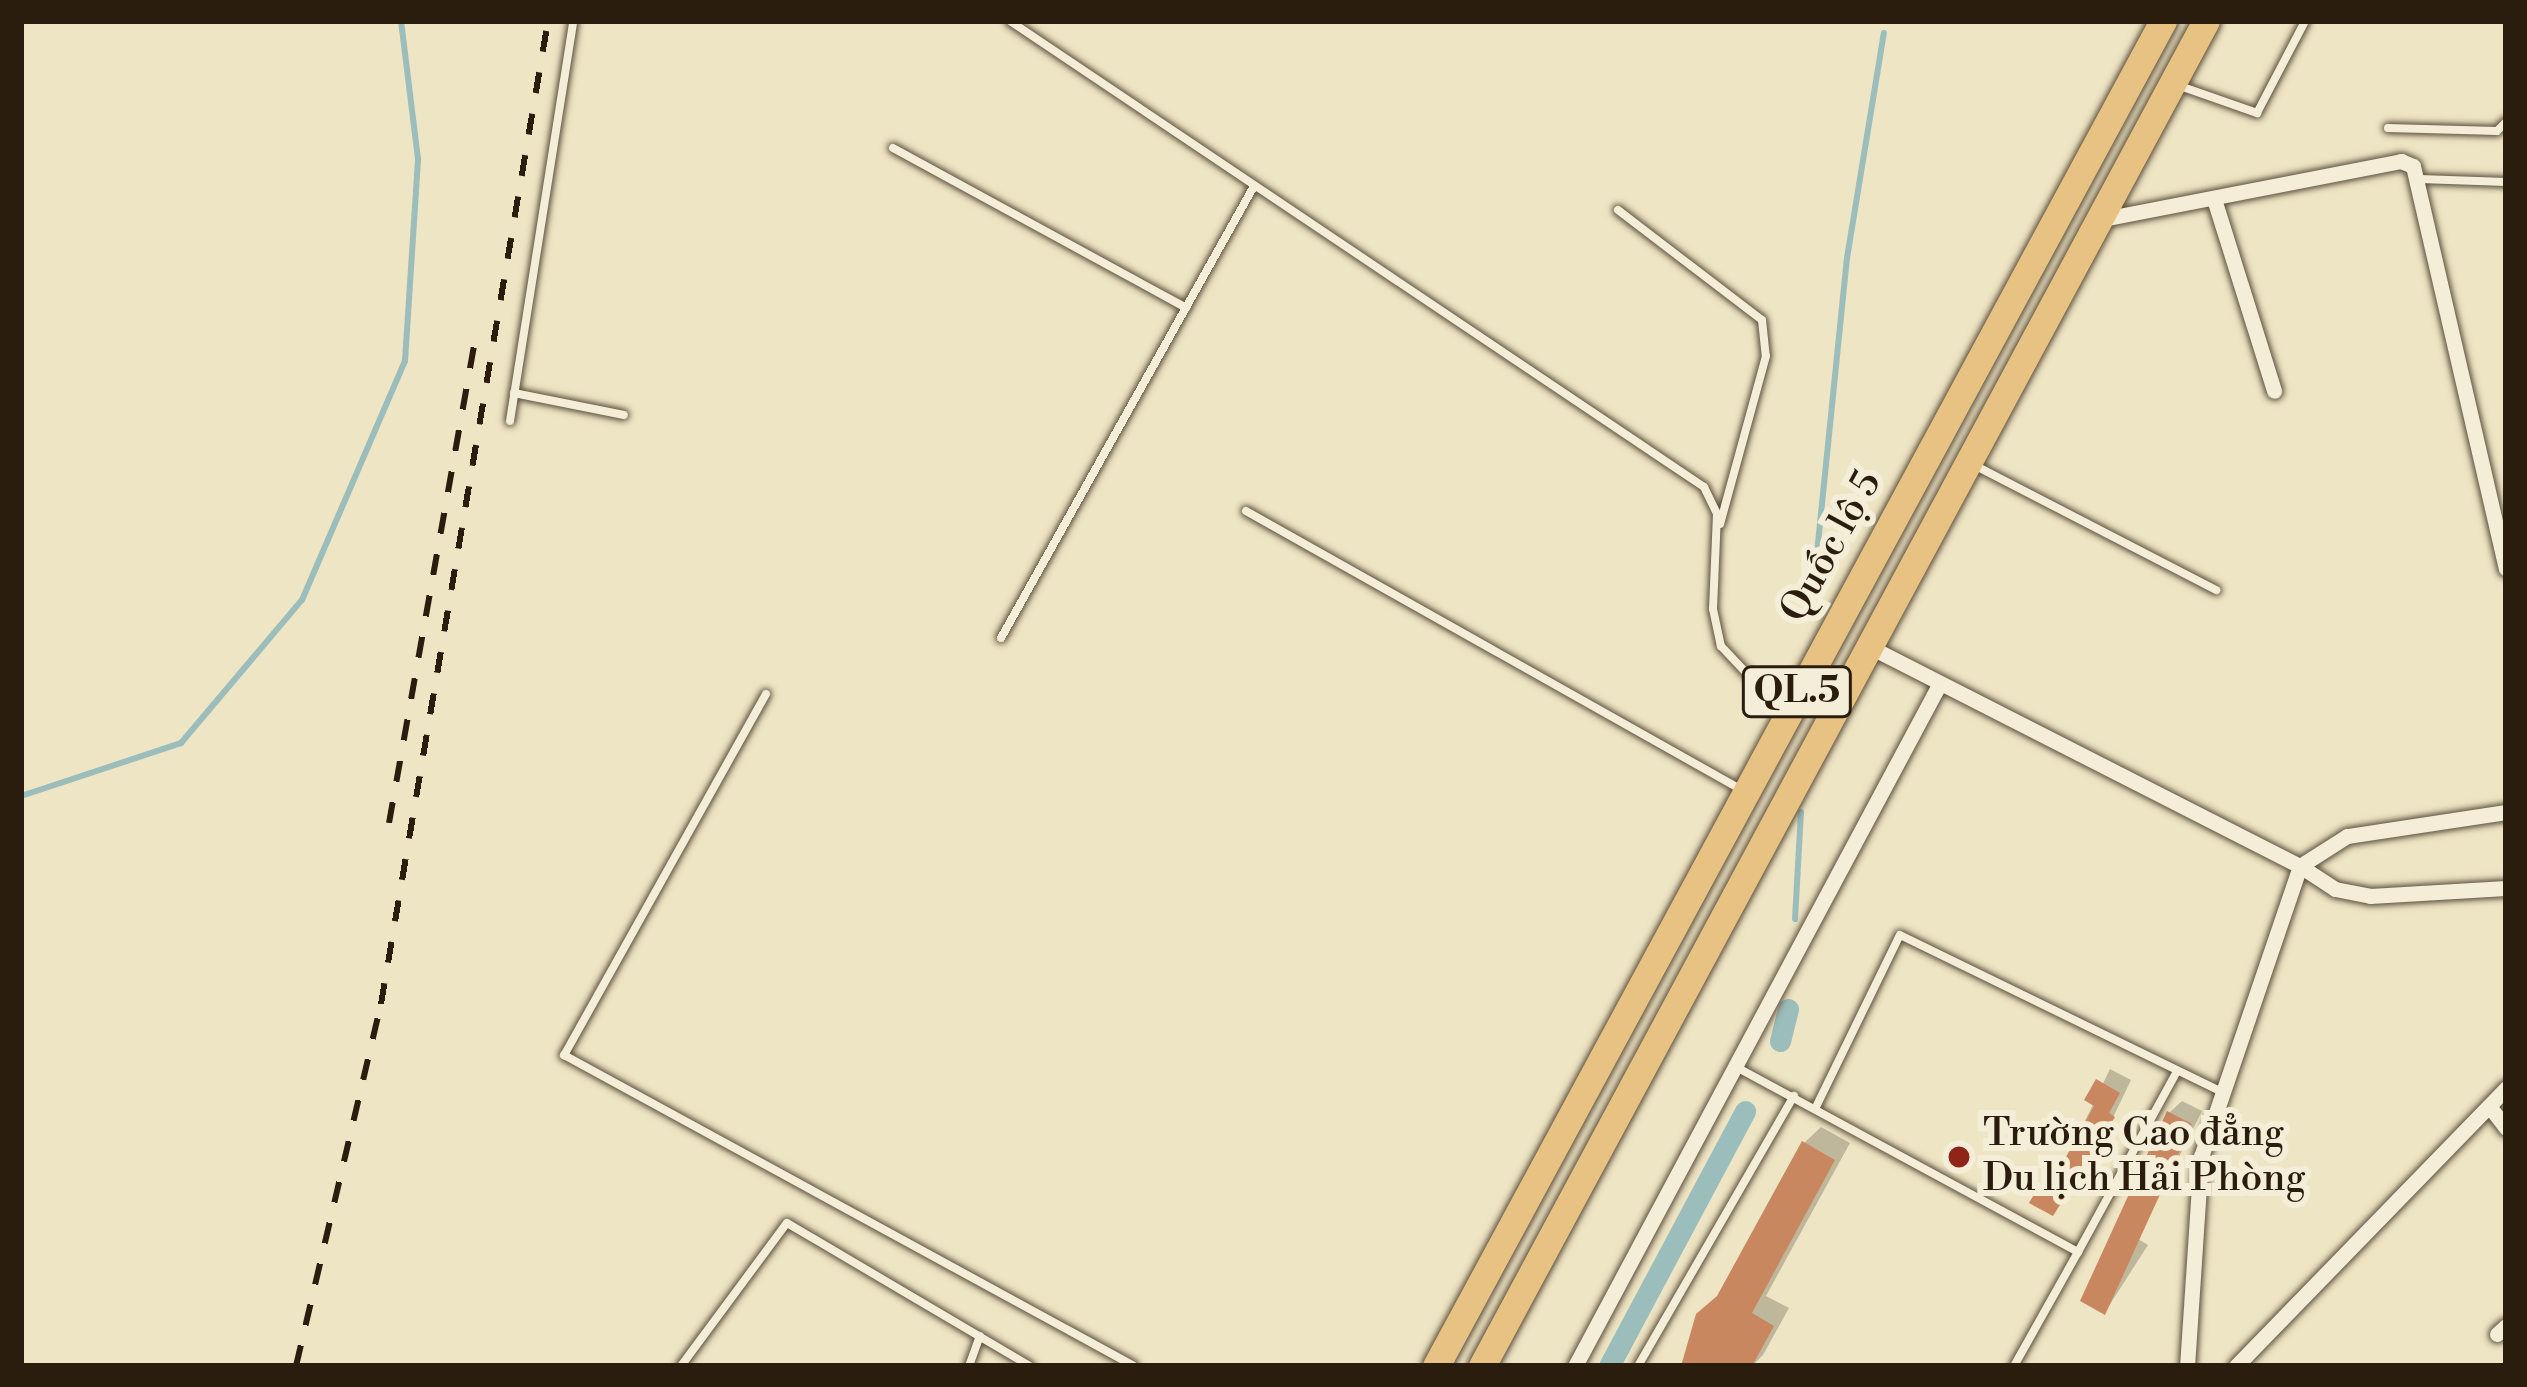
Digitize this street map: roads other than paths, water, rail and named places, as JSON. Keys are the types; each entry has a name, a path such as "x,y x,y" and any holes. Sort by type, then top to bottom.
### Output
{"highway":[{"name":"Quốc lộ 5","path":"1436,1366 2164,21"},
{"name":"Quốc lộ 5","path":"1482,1366 2206,21"}],"street":[{"path":"2103,219 2401,160 2420,179 2506,568"},
{"path":"2214,199 2274,391"},
{"path":"1872,648 2300,866 2335,889 2370,896 2506,888"},
{"path":"1575,1366 1940,683"},
{"path":"2187,1366 2201,1156 2300,866 2347,836 2506,812"},
{"path":"2236,1366 2506,1088"},
{"path":"2489,1106 2506,1128"}],"lane":[{"path":"510,421 573,21"},
{"path":"1010,21 1704,487 1718,531"},
{"path":"2173,83 2257,113 2305,21"},
{"path":"2388,128 2497,131 2506,122"},
{"path":"892,148 1186,308"},
{"path":"2420,179 2506,182"},
{"path":"1001,638 1254,186"},
{"path":"1618,210 1762,320 1766,356 1718,531 1713,609 1720,646 1785,714"},
{"path":"514,393 624,415"},
{"path":"1971,464 2216,590"},
{"path":"1246,511 1745,791"},
{"path":"766,694 564,1055 1134,1366"},
{"path":"1816,1107 1900,935 2222,1092"},
{"path":"1735,1067 2078,1252"},
{"path":"2014,1366 2177,1071"},
{"path":"1638,1366 1794,1096"},
{"path":"681,1366 787,1222 1030,1366"},
{"path":"969,1366 980,1336"}],"waterway":[{"path":"21,796 181,743 302,600 405,361 418,159 401,21"},
{"path":"1811,612 1847,258 1884,33"},
{"path":"1795,919 1801,812"},
{"path":"1780,1041 1788,1009"},
{"path":"1609,1366 1745,1111"}],"railway":[{"path":"296,1366 381,1004 548,21"},
{"path":"389,823 475,339"}],"place":[{"name":"Trường Cao đẳng Du lịch Hải Phòng","path":"1959,1157"}]}
